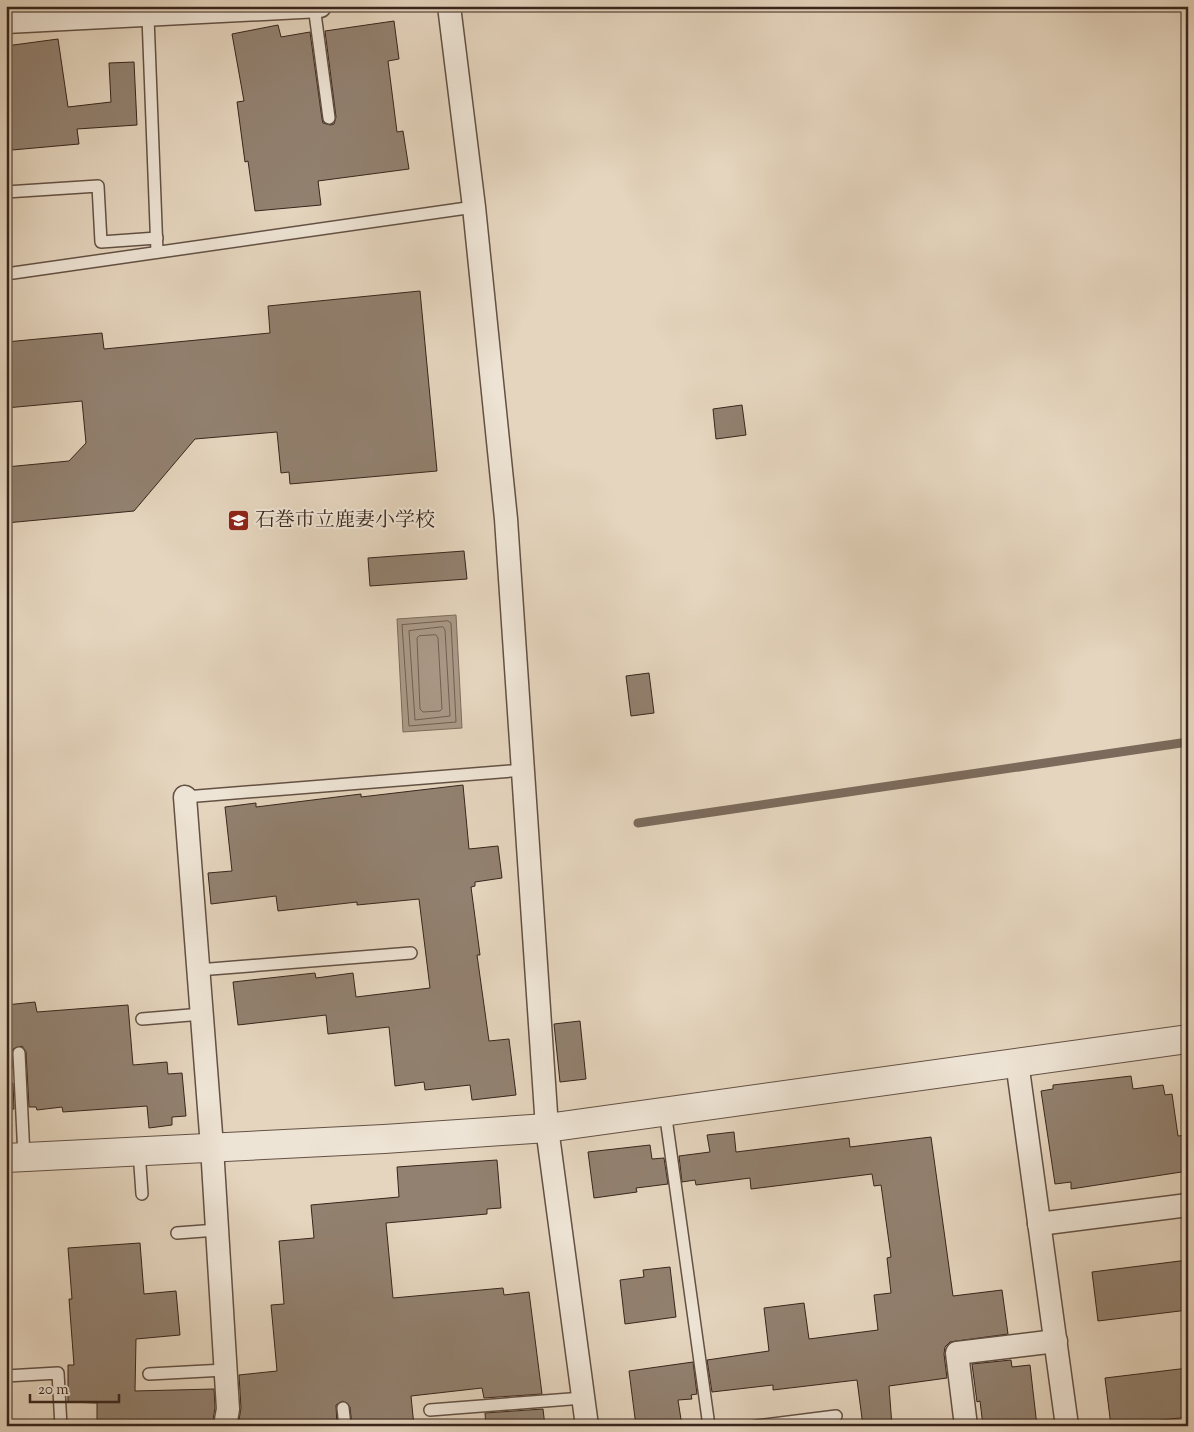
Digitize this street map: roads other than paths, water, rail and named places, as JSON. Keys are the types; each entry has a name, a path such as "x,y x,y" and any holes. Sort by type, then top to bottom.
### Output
{"street":[{"path":"6,22 79,13 148,17 228,9 320,6"},
{"path":"449,6 474,207 506,519 547,1128 586,1426"},
{"path":"185,797 212,1147 228,1409 224,1426"},
{"path":"15,1158 384,1139 547,1128 665,1110 1188,1039"},
{"path":"1017,1062 1067,1426"},
{"path":"1039,1224 1188,1205"},
{"path":"966,1426 957,1352 1056,1342"}],"lane":[{"path":"314,6 329,118"},
{"path":"148,17 157,252"},
{"path":"6,192 98,186 101,242 157,238"},
{"path":"6,274 474,207"},
{"path":"185,797 524,770"},
{"path":"198,970 411,953"},
{"path":"142,1019 202,1014"},
{"path":"15,1158 19,1052"},
{"path":"665,1110 709,1426"},
{"path":"139,1151 142,1194"},
{"path":"177,1233 217,1230"},
{"path":"149,1374 225,1370"},
{"path":"6,1376 58,1373 60,1426"},
{"path":"430,1410 583,1398"},
{"path":"343,1408 344,1426"},
{"path":"756,1426 836,1416"}],"water":[{"path":"456,615 462,728 403,732 397,619"}],"waterway":[{"path":"638,823 1188,742"}],"place":[{"name":"石巻市立鹿妻小学校","path":"239,521"}]}
